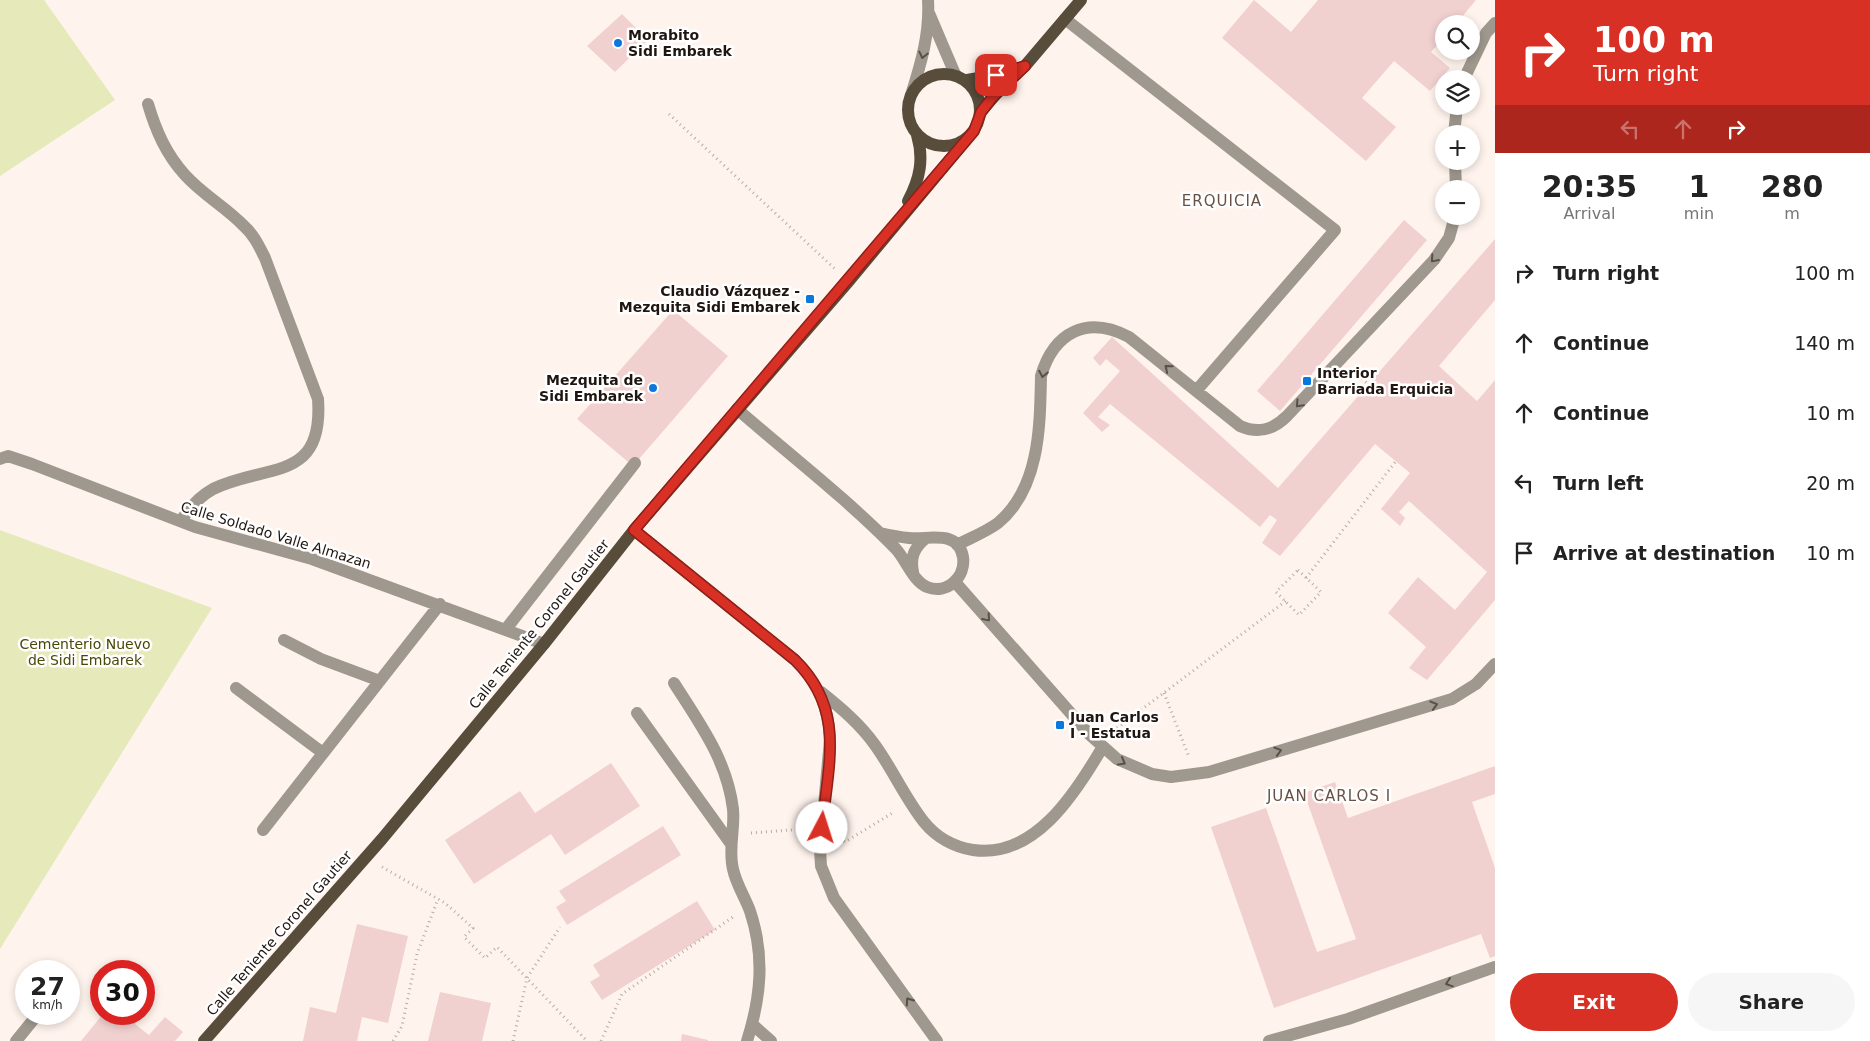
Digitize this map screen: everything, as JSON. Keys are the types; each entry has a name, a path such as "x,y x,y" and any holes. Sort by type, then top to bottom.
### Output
{"main road":[{"path":"981,112 1002,87 1025,66 1081,0"},
{"path":"961,77 978,94 981,112 979,122 967,139 955,145 941,146 928,143 917,135 908,116 911,95 918,84 929,76 942,73 961,77 996,75 1025,66"},
{"name":"Calle Teniente Coronel Gautier","path":"897,223 915,188 919,172 922,151 917,135"},
{"name":"Calle Teniente Coronel Gautier","path":"204,1041 382,839 544,644 634,530 736,409 848,282 967,139"}],"street":[{"path":"911,95 924,54 929,13 928,0"},
{"path":"929,13 961,77"},
{"path":"1066,19 1335,230 1196,391"},
{"path":"1468,70 1486,32 1495,23"},
{"path":"148,104 164,147 177,165 200,190 244,226 256,240 265,258 319,406 320,420 317,433 312,445 296,462 286,468 226,484 211,490 199,499 180,521"},
{"path":"957,545 997,524 1023,492 1034,463 1043,369 1052,350 1077,329 1090,327 1116,330 1129,337 1232,420 1249,430 1259,431 1280,424 1434,260 1449,238 1453,225"},
{"path":"736,409 880,532 898,551 918,581 936,589 946,587 955,582 961,574 964,564 962,554 957,545 948,538 937,536 926,538 880,532"},
{"name":"Calle Soldado Valle Almazan","path":"0,459 8,456 180,521 312,559 440,604 544,644"},
{"path":"506,629 635,463"},
{"path":"634,530 795,660 813,680 826,707 830,740 820,848 821,866 826,883 834,898 937,1041"},
{"path":"913,572 913,553 918,544 926,538"},
{"path":"955,582 1102,748 1117,759 1152,774 1171,777 1209,772 1452,699 1476,684 1495,664"},
{"path":"263,830 440,604"},
{"path":"284,640 321,659 380,681"},
{"path":"674,683 723,764 733,812 731,844 734,874 748,906 759,947 761,968 760,990 747,1041"},
{"path":"236,688 323,753"},
{"path":"820,692 842,709 867,735 925,823 943,839 966,849 982,851 999,850 1015,845 1030,837 1066,802 1102,748"},
{"path":"637,713 731,844"},
{"path":"1269,1041 1348,1019 1495,967"},
{"path":"752,1024 770,1041"},
{"path":"16,1041 29,1025"}],"path":[{"path":"669,114 848,282"},
{"path":"1306,578 1396,461"},
{"path":"1298,570 1321,592 1299,614 1286,601 1276,592 1298,570"},
{"path":"1106,724 1112,731 1286,601"},
{"path":"1164,693 1190,758"},
{"path":"377,864 438,899 473,928 464,937 485,958 497,947 587,1041"},
{"path":"393,1041 402,1026 417,954 438,899"},
{"path":"601,1041 622,994 748,906"},
{"path":"513,1041 528,978 560,927"}],"green space":[{"path":"0,0 44,0 115,100 0,176"},
{"name":"Cementerio Nuevo de Sidi Embarek","path":"0,530 212,608 0,949"}],"building":[{"path":"1254,0 1291,32 1318,0 1476,0 1464,15 1435,15 1435,48 1431,52 1435,55 1435,60 1440,60 1450,68 1448,70 1435,70 1435,85 1430,91 1394,61 1362,98 1396,127 1366,161 1222,38"},
{"name":"Morabito Sidi Embarek","path":"622,14 648,40 615,72 587,46"},
{"path":"1404,220 1427,240 1280,411 1257,391"},
{"path":"1495,239 1495,300 1439,366 1477,401 1495,380 1495,600 1427,680 1409,668 1426,647 1388,613 1418,577 1455,610 1487,572 1409,501 1399,512 1405,518 1400,526 1381,509 1410,473 1375,444 1280,556 1262,543 1277,520 1270,515 1260,527 1110,404 1098,417 1110,425 1102,432 1083,413 1120,371 1106,359 1100,366 1093,358 1112,337 1278,488"},
{"name":"Mezquita de Sidi Embarek","path":"673,310 728,356 633,466 577,419"},
{"path":"611,763 640,806 565,855 551,834 474,884 445,840 520,791 535,813"},
{"path":"1495,766 1495,794 1472,802 1495,868 1495,956 1490,958 1481,934 1274,1008 1211,827 1266,808 1317,952 1356,939 1304,793 1335,782 1348,818"},
{"path":"663,826 681,855 567,925 556,907 566,901 559,891"},
{"path":"697,901 715,930 602,1000 590,982 600,976 593,965"},
{"path":"357,924 408,936 388,1023 362,1017 357,1041 303,1041 310,1007 336,1013"},
{"path":"440,992 491,1003 482,1041 428,1041"},
{"path":"165,1017 183,1032 175,1041 81,1041 94,1025 136,1025 149,1035"},
{"path":"682,1034 708,1040 708,1041 681,1041"}],"place":[{"name":"Morabito Sidi Embarek","path":"618,43"},
{"name":"Claudio Vázquez - Mezquita Sidi Embarek","path":"810,299"},
{"name":"Interior Barriada Erquicia","path":"1307,381"},
{"name":"Mezquita de Sidi Embarek","path":"653,388"},
{"name":"Juan Carlos I - Estatua","path":"1060,725"}],"district":[{"name":"ERQUICIA","path":"1222,201"},
{"name":"JUAN CARLOS I","path":"1329,796"}],"route":[{"path":"822,828 830,723 826,707 813,680 795,660 634,530 736,409 848,282 974,131 979,122 981,112 991,99 1025,66 996,75"}]}
